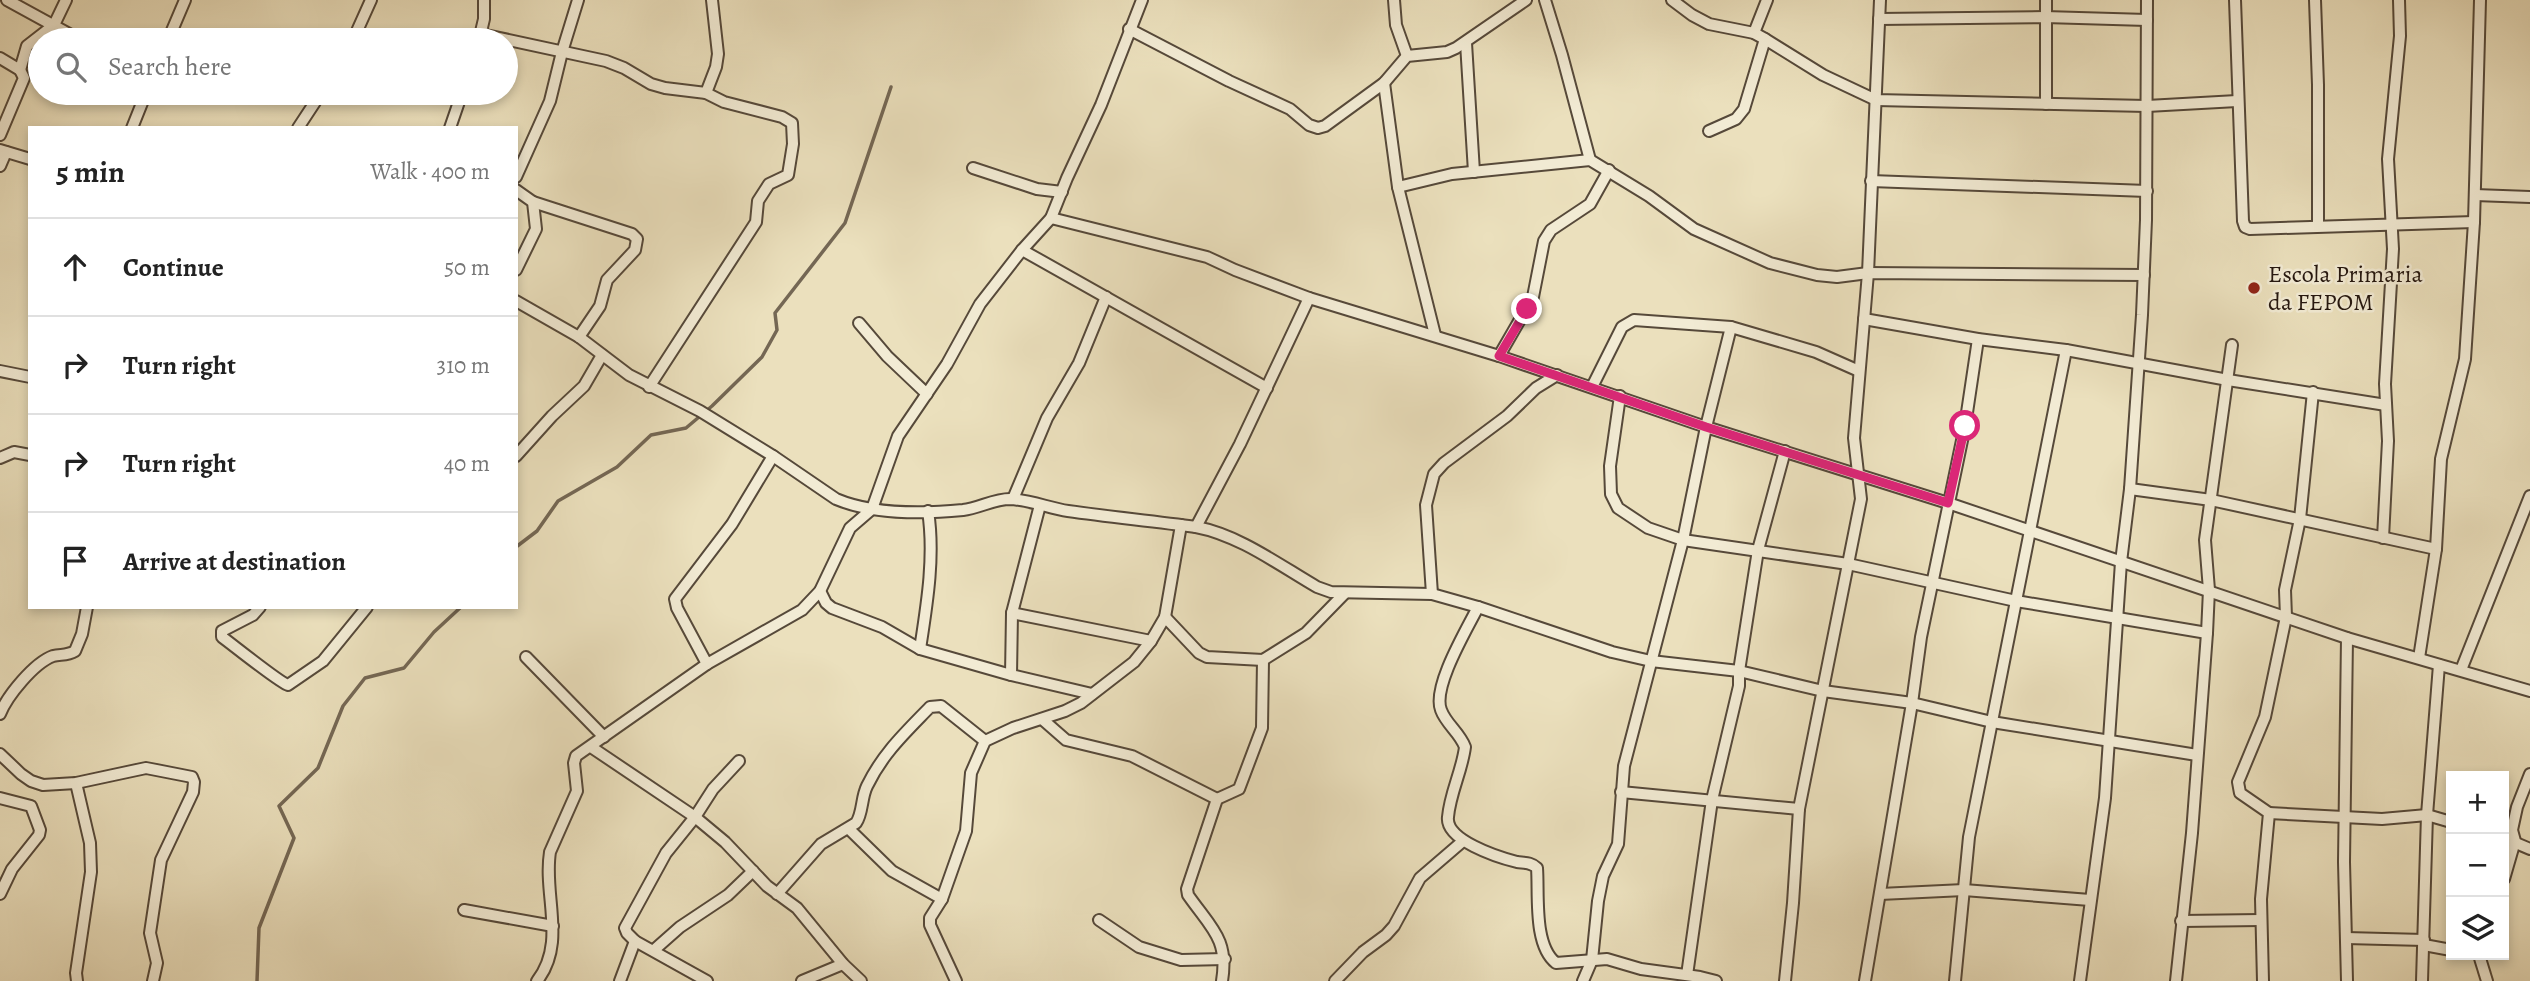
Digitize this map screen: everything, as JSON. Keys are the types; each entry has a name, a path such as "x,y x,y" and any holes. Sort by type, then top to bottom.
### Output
{"street":[{"path":"7,0 59,28"},
{"path":"50,28 66,0"},
{"path":"173,28 185,0"},
{"path":"358,28 371,0"},
{"path":"481,28 484,0"},
{"path":"518,173 550,101 578,0"},
{"path":"706,93 718,54 712,0"},
{"path":"537,981 547,967 551,955 553,926 548,863 550,852 577,790 573,763 576,756 707,664 803,610 820,591 849,528 872,509 895,443 951,357 980,304 1051,218 1101,105 1142,0"},
{"path":"1394,0 1396,25 1407,56"},
{"path":"1129,29 1290,109 1309,125 1318,128 1325,126 1384,83 1407,56 1447,52 1465,43 1527,0"},
{"path":"1545,0 1590,160"},
{"path":"1672,0 1709,24 1754,33 1823,75 1876,100 2147,106 2238,101"},
{"path":"1754,33 1767,0"},
{"path":"1785,981 1799,809 1861,499 1854,450 1858,371 1868,273 1880,0"},
{"path":"2046,0 2046,104"},
{"path":"2080,981 2105,798 2121,562 2130,489 2147,191 2147,0"},
{"path":"2235,0 2245,227 2250,229 2474,222"},
{"path":"2315,0 2318,226"},
{"path":"2383,538 2388,441 2385,370 2393,249 2388,159 2400,36 2399,0"},
{"path":"2419,658 2436,549 2441,459 2465,359 2474,222 2480,0"},
{"path":"1879,19 2045,17 2147,20"},
{"path":"1709,131 1736,119 1744,109 1765,39"},
{"path":"518,43 606,61 665,88 706,93 724,102 782,117 792,123 794,130 788,175 769,184 758,201 756,222 649,387"},
{"path":"1465,43 1474,172"},
{"path":"20,70 28,45"},
{"path":"0,58 20,70 24,78 0,135"},
{"path":"1384,83 1398,187 1436,335"},
{"path":"133,126 141,105"},
{"path":"299,126 313,105"},
{"path":"451,126 458,105"},
{"path":"0,166 3,151 28,158"},
{"path":"1398,187 1439,176 1590,160 1609,170 1694,229 1770,263 1817,275 2144,275"},
{"path":"973,168 1037,189 1062,192"},
{"path":"1499,356 1533,297 1544,241 1551,230 1590,204 1609,170"},
{"path":"1871,181 2147,191"},
{"path":"518,191 533,202 632,234 637,239 635,250 607,280 600,306 579,337"},
{"path":"2475,195 2530,197"},
{"path":"518,266 536,229 533,202"},
{"path":"1051,218 1207,257 1309,298 1436,335 1706,427 1948,503 2347,638 2530,691"},
{"path":"1022,250 1267,388"},
{"path":"1013,499 1047,418 1079,363 1106,297"},
{"path":"1196,527 1267,388 1309,298"},
{"path":"518,302 579,337 649,387 705,414 773,456 836,499 872,509 965,510 1013,499 1065,511 1214,530 1317,587 1345,593 1432,594 1612,652 1651,661 1739,671 1823,691 1912,703 1992,722 2197,755"},
{"path":"1864,319 1978,339 2066,350 2228,380 2386,405"},
{"path":"1592,387 1622,327 1634,320 1731,327 1816,352 1858,371"},
{"path":"859,323 887,356 927,394"},
{"path":"1584,981 1592,960 1603,876 1618,844 1624,766 1683,540 1706,427 1731,327"},
{"path":"1865,981 1921,637 1965,426 1978,339"},
{"path":"2175,981 2192,833 2207,633 2209,590 2204,555 2232,345"},
{"path":"1955,981 1969,837 2066,350"},
{"path":"518,454 584,386 602,355"},
{"path":"0,371 28,377"},
{"path":"1432,594 1426,505 1434,474 1444,463 1507,416 1536,388 1557,375"},
{"path":"2313,392 2300,519 2286,590 2286,617 2262,730 2238,782 2240,793 2269,813 2382,818 2427,815 2446,821"},
{"path":"1620,396 1609,473 1611,494 1618,508 1648,528 1683,540 1849,564 2016,601 2207,633"},
{"path":"1687,975 1712,800 1740,686 1739,671 1758,550 1785,451"},
{"path":"0,458 14,452 28,455"},
{"path":"707,664 677,608 675,599 732,524 773,456"},
{"path":"2130,489 2211,500 2436,549"},
{"path":"2461,670 2530,496"},
{"path":"1011,675 1012,613 1040,505"},
{"path":"920,649 931,550 928,511"},
{"path":"956,981 930,925 930,918 942,899 966,831 971,773 985,741 1073,707 1125,671 1151,641 1165,617 1181,525"},
{"path":"820,591 832,608 882,627 920,649 1091,694"},
{"path":"1165,617 1206,657 1263,660 1306,633 1345,593"},
{"path":"1478,607 1447,672 1439,698 1442,713 1465,747 1448,817 1450,829 1462,841 1514,861 1534,864 1537,868 1539,927 1542,942 1552,961 1556,963 1607,959 1641,970 1716,981"},
{"path":"0,714 18,686 42,663 51,657 75,652 87,609"},
{"path":"258,609 253,615 222,631 222,637 282,684 288,685 323,661 365,609"},
{"path":"1012,613 1151,641"},
{"path":"2347,638 2344,862 2347,981"},
{"path":"526,657 604,737"},
{"path":"1222,981 1225,960 1222,942 1188,895 1187,889 1217,799 1239,789 1262,728 1263,660"},
{"path":"2422,981 2427,815 2439,665"},
{"path":"777,894 821,844 849,830 859,818 865,790 885,753 930,707 942,706 985,741"},
{"path":"1042,719 1066,740 1132,756 1217,799"},
{"path":"591,747 695,817 725,842 777,894 797,908 843,964 861,981"},
{"path":"0,754 31,781 57,785 146,768 167,774 187,775 194,782 193,792 161,860 150,933 157,963 153,981"},
{"path":"707,981 635,941 625,928 666,853 713,789 739,761"},
{"path":"2530,774 2517,807 2509,840 2530,849"},
{"path":"76,783 91,855 77,981"},
{"path":"1621,792 1799,809"},
{"path":"0,798 31,806 40,830 36,842 12,869 0,894"},
{"path":"2263,981 2263,864 2269,813"},
{"path":"849,830 892,871 942,899"},
{"path":"1335,981 1363,952 1386,935 1394,926 1420,878 1462,841"},
{"path":"653,950 672,933 728,895 753,871"},
{"path":"1880,894 1964,890 2090,901"},
{"path":"464,910 553,926"},
{"path":"1099,920 1139,947 1181,960 1225,960"},
{"path":"2181,921 2261,920"},
{"path":"2347,937 2424,942 2446,949"},
{"path":"620,981 635,941"},
{"path":"2481,960 2487,981"},
{"path":"802,981 843,964"}],"waterway":[{"path":"518,545 537,531 558,501 617,467 651,435 686,428 762,357 777,330 775,313 845,223 891,87"},
{"path":"257,981 259,928 294,838 279,806 318,768 343,706 365,678 404,668 434,632 459,609"}],"place":[{"name":"Escola Primaria da FEPOM","path":"2254,288"}],"route":[{"path":"1527,309 1499,356 1706,427 1948,503 1965,426"}]}
